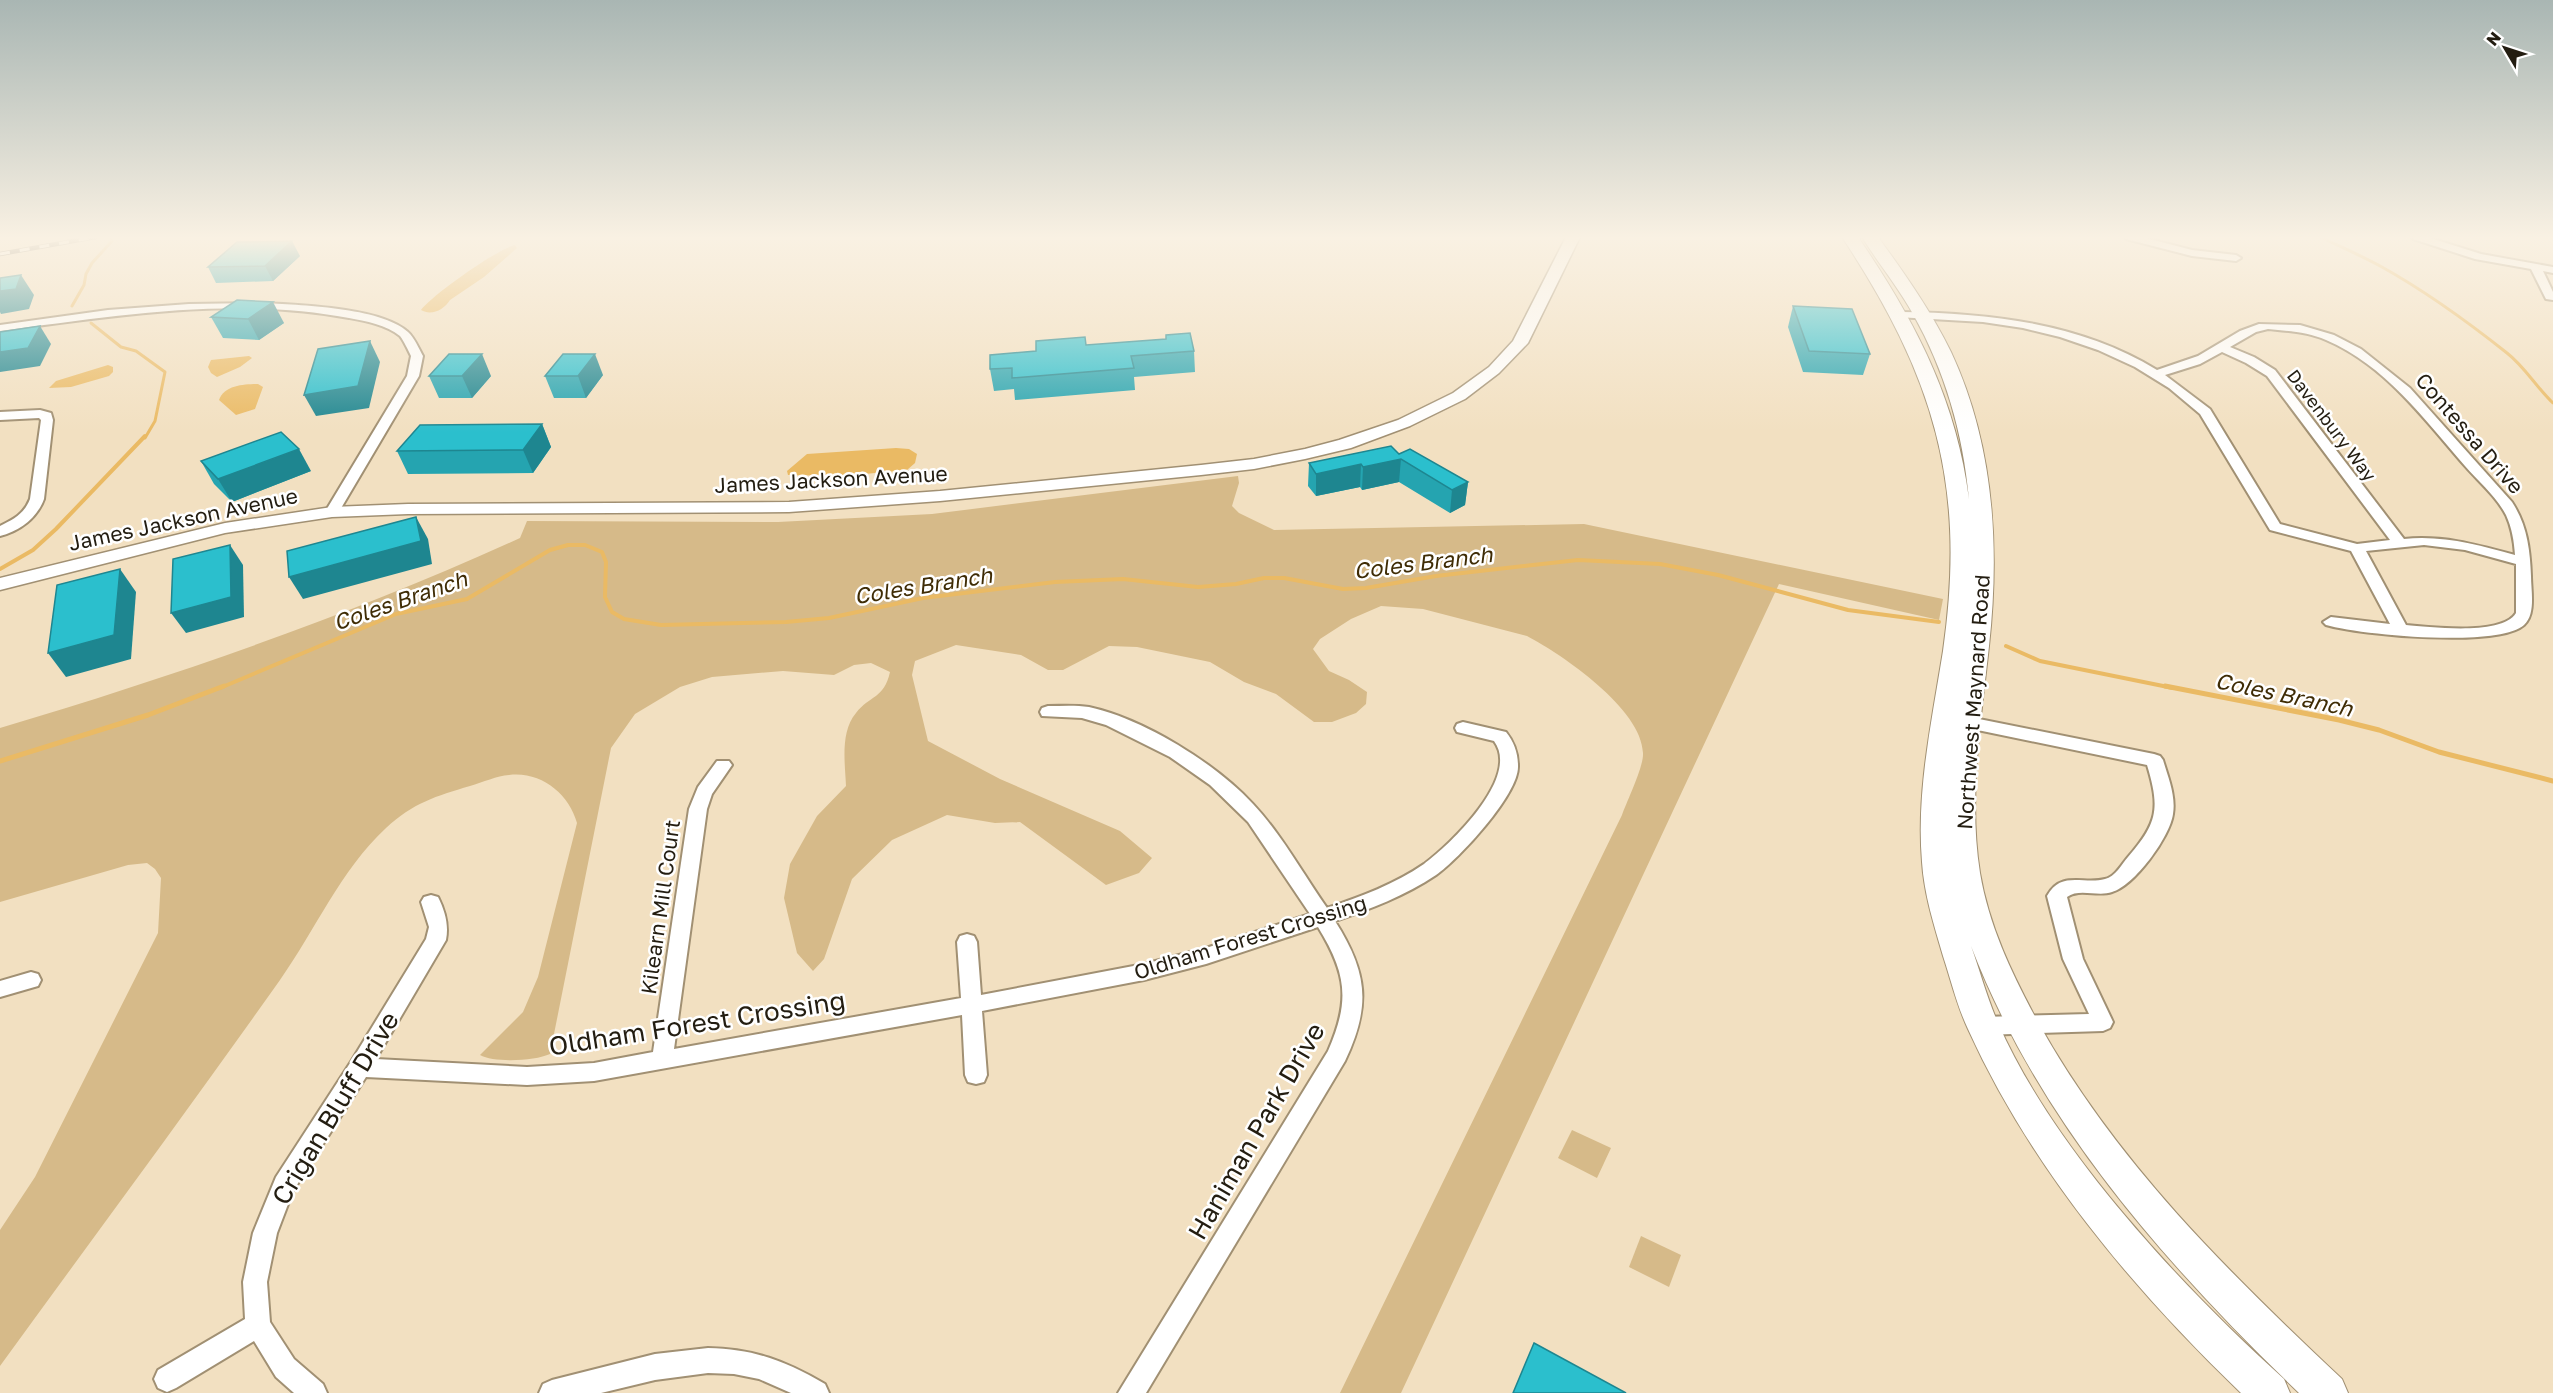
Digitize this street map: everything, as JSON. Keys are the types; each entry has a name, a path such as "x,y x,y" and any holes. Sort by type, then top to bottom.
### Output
{"main road":[{"name":"Northwest Maynard Road","path":"1903,302 1947,361 1967,415 1981,499 1984,567 1962,790 1962,832 1966,874 1978,923 2000,979 2022,1025 2068,1104 2124,1180 2177,1244 2250,1320 2328,1393"},
{"name":"Northwest Maynard Road","path":"1906,302 1913,315 1922,358 1937,399 1958,479 1962,516 1964,573 1940,767 1935,847 1944,912 1983,1026 2003,1066 2049,1141 2092,1200 2142,1262 2270,1393"}],"street":[{"name":"James Jackson Avenue","path":"0,584 225,528 332,512 408,509 789,507 940,496 1201,470 1305,454 1365,437 1414,419 1459,396 1494,370 1520,343 1540,302"},
{"path":"0,328 153,310 262,306 352,313 374,319 404,334 417,356 413,376 332,512"},
{"path":"1913,315 1982,318 2055,332 2109,350 2156,374 2192,399 2205,412 2276,527 2311,538 2357,548 2399,542 2445,543 2521,561"},
{"name":"Contessa Drive","path":"2156,374 2194,362 2222,348 2250,329 2281,326 2329,337 2366,357 2404,389 2507,506 2520,533 2524,613 2519,621 2500,629 2433,632 2331,622"},
{"name":"Davenbury Way","path":"2222,348 2258,364 2271,373 2399,542"},
{"path":"0,416 40,414 46,416 47,420 40,461 37,500 33,510 24,519 0,532"},
{"path":"2357,548 2401,630"},
{"name":"Haniman Park Drive","path":"1048,712 1091,713 1183,757 1230,791 1265,831 1334,935 1347,962 1353,996 1351,1022 1336,1055 1131,1393"},
{"path":"1969,723 2154,760 2163,792 2166,817 2160,831 2115,883 2107,886 2071,886 2061,889 2057,896 2073,959 2103,1022 1983,1026"},
{"name":"Oldham Forest Crossing","path":"360,1067 560,1076 662,1061 970,1005 1144,972 1206,956 1323,919 1378,898 1430,869 1454,849 1487,812 1510,768 1506,744 1500,736 1463,728"},
{"name":"Kilearn Mill Court","path":"662,1061 698,809 704,792 723,765"},
{"name":"Crigan Bluff Drive","path":"314,1393 285,1368 258,1325 255,1282 265,1233 284,1185 360,1067 436,940 439,927 431,902"},
{"path":"967,942 976,1075"},
{"path":"0,989 31,980"},
{"path":"168,1379 258,1325"},
{"path":"552,1393 674,1364 704,1360 734,1360 775,1371 816,1393"}],"shaded area":[{"path":"448,302 441,309 433,312 421,310 427,303"},
{"path":"249,356 252,358 240,367 217,377 208,367 211,360"},
{"path":"108,365 113,367 113,372 109,376 71,387 49,388 56,381"},
{"path":"258,384 263,387 255,409 236,415 219,400 230,388"},
{"path":"909,449 917,454 915,463 907,470 843,476 788,475 787,471 807,454"},
{"path":"1238,476 1239,483 1232,506 1239,513 1274,530 1584,524 1943,599 1939,620 1779,584 1401,1393 1340,1393 1622,815 1638,775 1643,753 1639,736 1630,719 1615,702 1579,670 1527,636 1423,609 1381,606 1351,619 1320,639 1313,649 1329,671 1367,692 1366,704 1356,713 1332,722 1314,722 1276,694 1244,682 1210,662 1137,647 1109,646 1063,670 1048,670 1021,655 956,645 915,661 912,675 928,741 1000,779 1120,831 1152,858 1139,873 1106,885 1020,822 995,823 947,815 892,840 852,879 824,959 813,971 797,953 784,898 790,864 817,816 846,786 845,748 851,721 861,707 884,687 890,672 871,663 854,665 834,675 783,671 712,677 680,687 635,714 611,748 550,1054 535,1058 504,1060 480,1055 523,1012 538,977 577,823 573,812 568,803 552,787 532,777 521,775 495,778 415,806 386,828 355,863 280,980 0,1366 0,1230 35,1177 158,933 161,878 147,863 128,865 0,902 0,728 198,665 393,593 520,538 527,521 778,522 932,514"},
{"path":"1572,1130 1611,1148 1597,1178 1558,1158"},
{"path":"1641,1236 1681,1255 1669,1287 1629,1267"}],"building":[{"path":"234,302 273,302 248,319 211,317"},
{"path":"1793,306 1852,309 1870,354 1809,351"},
{"path":"40,326 28,348 0,352 0,332"},
{"path":"1190,333 1194,351 1131,356 1134,368 1012,378 1012,368 990,369 990,355 1036,351 1036,341 1085,337 1086,345 1166,339 1166,335"},
{"path":"370,341 358,386 304,395 318,349"},
{"path":"449,354 482,354 462,376 429,376"},
{"path":"563,354 595,354 578,376 545,376"},
{"path":"542,424 523,450 397,451 420,425"},
{"path":"281,432 299,449 218,479 201,461"},
{"path":"1391,446 1399,454 1410,449 1468,482 1452,490 1401,459 1363,467 1361,464 1316,474 1309,463"},
{"path":"416,517 421,541 289,577 287,551"},
{"path":"230,545 231,597 171,613 173,559"},
{"path":"120,569 114,635 48,653 57,585"},
{"path":"1534,1343 1626,1393 1513,1393"}],"waterway":[{"path":"72,306 74,302"},
{"path":"2438,302 2513,359 2553,403"},
{"path":"91,323 121,347 136,351 165,372 155,421 145,438"},
{"path":"0,569 33,550 56,529 145,436"},
{"name":"Coles Branch","path":"220,688 396,614 467,599 550,550 568,545 585,545 602,552 606,562 605,597 612,612 624,619 661,625 786,622 829,618 923,598 1055,582 1123,579 1198,587 1236,584 1264,578 1284,578 1343,589 1366,588 1436,576 1578,560 1660,564 1718,575 1848,610 1939,622"},
{"name":"Coles Branch","path":"2006,646 2040,661 2173,688"},
{"name":"Coles Branch","path":"0,761 148,715 224,686"},
{"name":"Coles Branch","path":"2165,686 2339,720 2379,730 2439,752 2553,781"}]}
